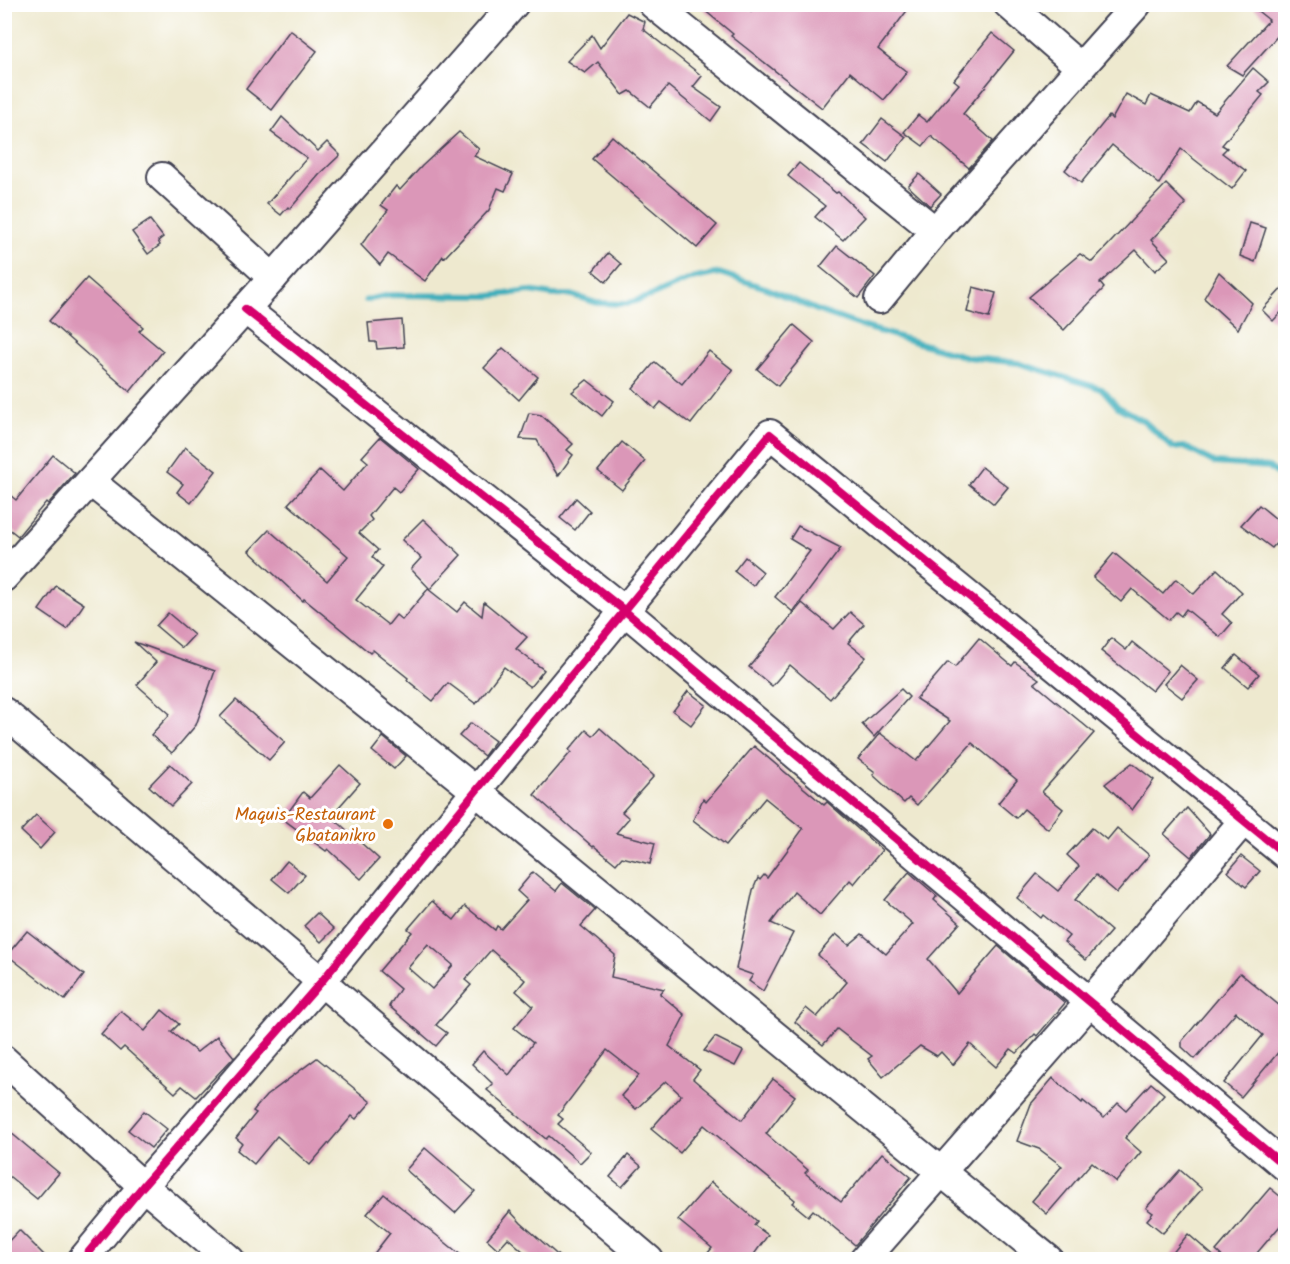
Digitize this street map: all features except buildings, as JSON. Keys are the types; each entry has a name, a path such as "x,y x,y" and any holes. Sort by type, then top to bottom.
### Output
{"street":[{"path":"4,577 273,279 514,4"},
{"path":"653,4 935,231"},
{"path":"1008,4 1080,67"},
{"path":"879,299 935,231 1137,4"},
{"path":"162,177 273,279"},
{"path":"245,309 625,611 1286,1167"},
{"path":"82,1260 143,1186 322,981 770,434 1286,855"},
{"path":"91,482 476,791 1048,1260"},
{"path":"4,712 649,1260"},
{"path":"864,1260 939,1171 1089,1003 1244,820"},
{"path":"4,1060 143,1186 230,1260"}],"waterway":[{"path":"366,300 390,295 489,296 530,291 571,295 597,303 626,304 687,280 719,273 766,288 819,311 865,327 967,357 1018,363 1102,389 1118,407 1144,421 1173,448 1185,447 1215,463 1269,467 1286,481"}],"cycle path":[{"path":"245,309 625,611 1286,1167"},
{"path":"82,1260 143,1186 322,981 770,434 1286,855"}],"place":[{"name":"Maquis-Restaurant Gbatanikro","path":"388,824"}]}
